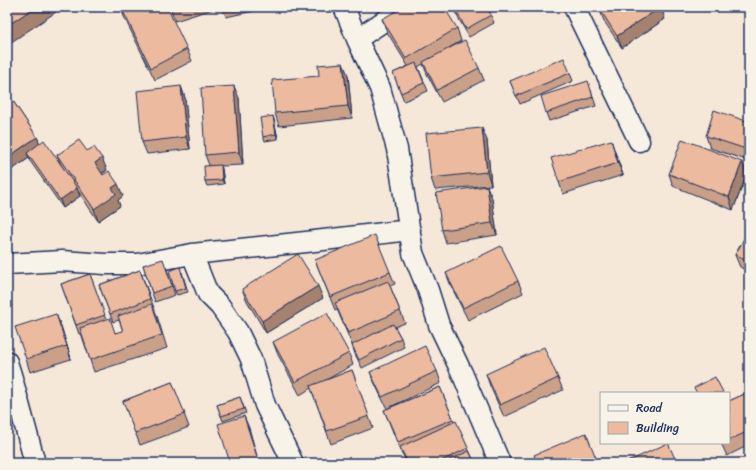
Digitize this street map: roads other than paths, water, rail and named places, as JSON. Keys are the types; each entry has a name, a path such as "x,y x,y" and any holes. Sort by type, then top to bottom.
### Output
{"street":[{"path":"344,7 380,88 397,149 413,253 428,290 439,325 462,373 500,463"},
{"path":"357,39 405,7"},
{"path":"574,7 639,141"},
{"path":"7,264 62,261 105,264 137,264 192,254 410,230"},
{"path":"192,254 208,294 220,306 238,332 251,359 265,405 293,463"},
{"path":"7,362 36,463"}]}
